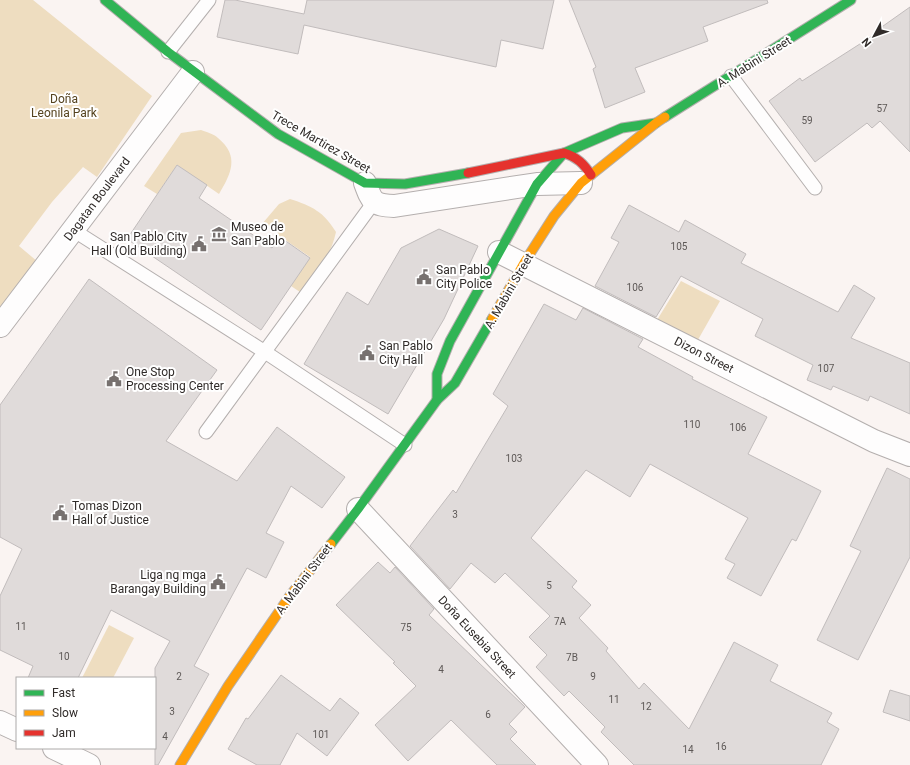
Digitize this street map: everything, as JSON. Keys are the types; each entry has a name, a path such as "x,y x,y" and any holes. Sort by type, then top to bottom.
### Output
{"street":[{"name":"Trece Martirez Street","path":"105,0 168,52 278,134 370,192 564,153"},
{"name":"A. Mabini Street","path":"180,765 228,686 284,604 358,509 437,400 455,383 524,263 554,216 586,179 656,123 851,0"},
{"name":"Dagatan Boulevard","path":"0,326 194,72"},
{"name":"A. Mabini Street","path":"437,400 437,374 450,341 537,184 564,153 622,128 656,123"},
{"path":"370,192 381,205 394,206 537,184 586,179 587,168 577,158 564,153"},
{"name":"Dizon Street","path":"499,252 524,263 874,441 910,455"},
{"name":"Doña Eusebia Street","path":"358,509 597,765"},
{"path":"0,722 16,730"},
{"path":"56,749 89,765"}],"lane":[{"path":"168,52 209,0"},
{"path":"731,76 816,188"},
{"path":"206,432 359,221 370,192"},
{"path":"73,230 265,352 405,445"}],"green space":[{"name":"Doña Leonila Park","path":"0,0 33,0 152,96 97,177 83,167 52,202 19,246 38,262 0,318"},
{"path":"201,130 218,138 225,145 231,158 230,172 219,194 177,165 157,194 144,186 181,133"},
{"path":"290,199 305,204 317,211 327,219 336,232 327,257 303,294 291,286 310,257 262,224 279,204"},
{"path":"681,281 720,301 695,345 654,325"},
{"path":"109,625 134,638 114,677 83,677"}],"building":[{"path":"225,0 235,0 304,14 307,0 554,0 543,49 501,40 496,67 304,25 298,54 217,37"},
{"path":"569,0 767,0 768,3 703,27 708,41 635,68 645,92 605,108 593,69 596,67"},
{"path":"910,7 910,152 880,121 872,128 867,123 815,162 769,101 800,78 802,81 877,33 876,31"},
{"name":"San Pablo City Hall (Old Building)","path":"177,165 207,185 199,198 272,248 280,237 310,258 261,330 127,239"},
{"path":"629,205 679,232 685,220 746,254 741,263 838,312 854,285 875,298 851,338 910,363 910,414 870,396 868,401 833,386 831,390 807,380 813,365 755,336 763,319 681,276 656,317 595,286 619,242 611,238"},
{"path":"439,229 478,246 444,319 388,414 304,364 347,292 368,305 401,248"},
{"path":"89,279 217,370 166,441 237,481 277,427 345,477 322,508 291,486 266,533 284,542 266,578 247,568 194,666 209,674 158,765 155,765 155,668 170,641 111,610 78,677 28,677 33,666 0,650 0,596 22,549 0,537 0,405"},
{"path":"544,304 576,320 583,308 643,339 638,347 693,377 692,379 767,417 748,454 821,491 796,541 792,539 761,596 727,578 735,564 725,559 748,518 650,464 630,497 586,470 531,538 577,581 572,587 591,605 579,618 608,648 606,651 639,689 644,683 689,729 734,642 778,665 770,681 832,713 827,722 839,729 821,765 634,765 601,732 605,727 569,691 564,696 536,667 547,655 529,637 550,616 505,573 495,583 471,563 450,589 410,546 453,490 456,493 508,406 493,394"},
{"path":"887,468 910,479 910,557 858,660 817,640 861,551 850,546"},
{"path":"378,562 390,573 395,567 434,609 429,615 525,707 509,724 517,732 510,739 536,765 497,765 451,720 408,761 375,725 416,686 393,663 395,662 336,605"},
{"path":"281,675 330,711 340,698 359,713 327,756 297,733 280,765 257,765 228,749 246,718 248,719"},
{"path":"890,690 910,696 910,721 883,712"}],"traffic: fast":[{"path":"105,0 168,52 278,134 365,183 405,184 468,173"},
{"path":"665,117 851,0"},
{"path":"437,400 437,374 450,341 537,184 564,153 622,128 656,123"},
{"path":"331,544 437,400 455,383 492,319"}],"traffic: slow":[{"path":"492,319 524,263 554,216 581,183 665,117"},
{"path":"180,765 228,686 289,597 331,544"}],"traffic: jam":[{"path":"468,173 564,153 580,161 591,175"}],"place":[{"name":"Museo de San Pablo","path":"219,234"},
{"name":"San Pablo City Hall (Old Building)","path":"199,244"},
{"name":"San Pablo City Police","path":"424,277"},
{"name":"San Pablo City Hall","path":"367,353"},
{"name":"One Stop Processing Center","path":"114,379"},
{"name":"Tomas Dizon Hall of Justice","path":"60,513"},
{"name":"Liga ng mga Barangay Building","path":"218,582"}]}
